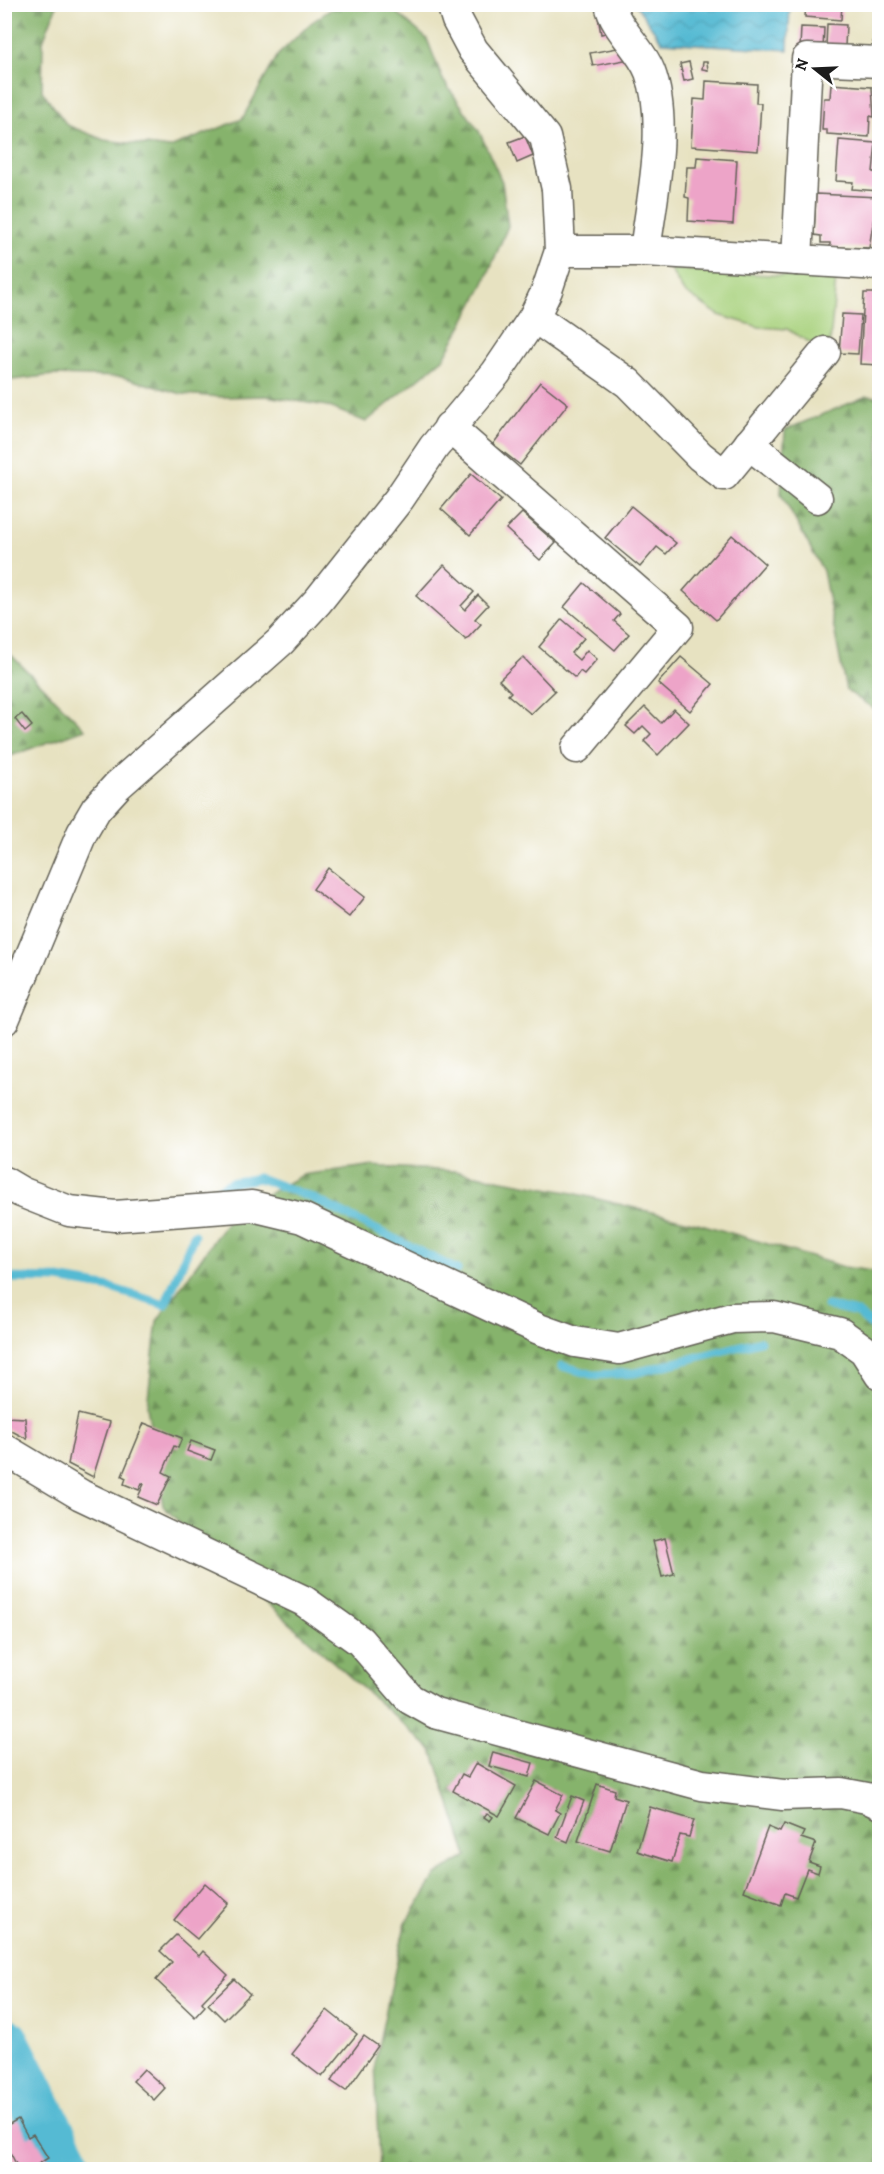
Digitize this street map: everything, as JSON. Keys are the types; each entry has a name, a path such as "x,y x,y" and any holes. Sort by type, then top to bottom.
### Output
{"street":[{"path":"4,1020 82,833 96,809 158,749 280,642 318,601 399,499 449,428 496,373 534,317 547,290 560,251 557,189 545,137 473,50 457,20 452,4"},
{"path":"610,4 644,58 658,102 658,126 645,251"},
{"path":"797,260 807,59 879,62"},
{"path":"560,251 645,251 879,265"},
{"path":"534,317 628,383 700,456 724,475 825,352"},
{"path":"449,428 678,627 577,748"},
{"path":"749,444 817,498"},
{"path":"4,1182 21,1192 69,1211 115,1216 252,1206 302,1218 539,1329 575,1342 619,1349 732,1318 774,1317 840,1334 864,1350 879,1375"},
{"path":"4,1449 81,1494 304,1601 360,1641 410,1699 435,1713 702,1785 783,1795 841,1793 867,1798 879,1804"}],"green space":[{"path":"4,5 57,5 43,41 42,91 67,125 104,140 170,148 242,119 278,55 311,23 337,5 388,5 427,39 443,80 479,131 502,182 508,226 482,288 444,358 366,422 327,406 266,396 221,397 182,394 122,377 53,375 5,381"},
{"path":"670,269 836,279 829,354 787,329 759,327 719,315 683,291"},
{"path":"867,396 879,397 879,712 846,690 823,571 781,494 785,430"},
{"path":"4,648 85,729 5,758"},
{"path":"368,1166 455,1171 573,1193 701,1224 844,1267 879,1272 879,2169 379,2169 375,2060 405,1925 436,1875 467,1856 432,1750 201,1544 163,1506 147,1406 157,1321 232,1214 302,1175"}],"water":[{"path":"636,5 790,5 788,50 662,42"}],"building":[{"path":"806,4 842,4 841,20 805,17"},
{"path":"875,4 880,4 880,42 873,42"},
{"path":"597,11 610,32 601,34"},
{"path":"827,24 846,25 845,47 826,46"},
{"path":"801,27 824,28 823,49 800,48"},
{"path":"623,47 630,59 593,66 590,53"},
{"path":"689,62 693,79 684,81 680,64"},
{"path":"703,62 707,62 708,70 702,69"},
{"path":"706,81 757,84 756,103 761,103 758,151 691,146 694,99 705,100"},
{"path":"831,84 872,87 874,117 870,116 869,137 827,134 827,130 822,130 824,98 830,98"},
{"path":"525,136 533,156 517,163 509,142"},
{"path":"839,140 876,143 873,172 880,173 880,191 852,189 853,182 836,181"},
{"path":"697,157 737,160 733,224 688,221 689,198 685,197 687,167 696,167"},
{"path":"816,194 878,197 877,217 874,217 869,248 830,247 830,243 821,243 821,236 814,235"},
{"path":"864,293 880,293 880,365 860,364"},
{"path":"842,314 861,315 858,354 839,353"},
{"path":"540,382 568,404 520,465 493,444"},
{"path":"471,474 501,500 470,535 441,509"},
{"path":"631,506 676,543 666,554 657,547 640,567 605,538"},
{"path":"522,513 556,543 540,560 506,529"},
{"path":"732,535 765,564 716,620 683,591"},
{"path":"444,565 474,592 461,606 465,610 478,595 488,605 475,619 481,624 466,640 416,596"},
{"path":"584,583 620,614 614,621 629,634 615,650 564,607"},
{"path":"562,619 584,638 571,653 579,660 587,650 597,659 584,674 580,671 575,678 539,647"},
{"path":"523,657 555,691 531,714 508,695 511,692 499,680"},
{"path":"681,657 713,684 690,711 658,683"},
{"path":"645,707 661,723 674,709 689,723 658,755 644,741 651,734 643,726 635,734 626,726"},
{"path":"22,714 32,726 25,732 15,719"},
{"path":"328,868 365,897 349,917 313,889"},
{"path":"78,1414 110,1422 93,1477 68,1464"},
{"path":"4,1417 25,1418 27,1439 4,1427"},
{"path":"144,1423 182,1438 178,1448 174,1446 163,1472 171,1476 157,1505 138,1497 144,1484 142,1483 139,1490 124,1484 126,1478 122,1476"},
{"path":"191,1441 215,1450 211,1460 187,1451"},
{"path":"665,1538 674,1574 662,1577 653,1541"},
{"path":"493,1752 533,1763 529,1777 489,1766"},
{"path":"476,1763 516,1786 499,1816 453,1791 462,1774 468,1777"},
{"path":"536,1781 563,1795 555,1810 560,1813 549,1834 516,1818"},
{"path":"597,1784 615,1790 614,1796 626,1800 610,1851 578,1841"},
{"path":"572,1796 584,1801 568,1842 557,1837"},
{"path":"650,1807 694,1820 689,1837 680,1835 672,1862 637,1851"},
{"path":"487,1813 493,1817 490,1821 484,1817"},
{"path":"784,1824 804,1832 801,1838 816,1843 809,1862 820,1866 818,1873 807,1869 796,1897 785,1893 781,1905 744,1891 768,1827 780,1832"},
{"path":"205,1883 228,1903 197,1939 174,1920"},
{"path":"176,1935 199,1956 203,1951 228,1975 202,2002 205,2006 195,2017 156,1980 172,1962 160,1951"},
{"path":"234,1979 250,1994 224,2020 208,2004"},
{"path":"327,2010 357,2034 322,2077 292,2054"},
{"path":"364,2036 378,2046 346,2091 331,2081"},
{"path":"144,2069 165,2088 154,2100 133,2081"},
{"path":"18,2119 28,2137 33,2134 48,2158 29,2170 19,2170 4,2140 4,2127"}],"waterway":[{"path":"216,1191 230,1183 259,1178 310,1197 457,1270"},
{"path":"4,1278 58,1279 111,1288 165,1305 194,1235"},
{"path":"827,1306 857,1313 880,1333"},
{"path":"562,1366 594,1375 635,1373 760,1341"},
{"path":"4,2043 68,2170"}]}
